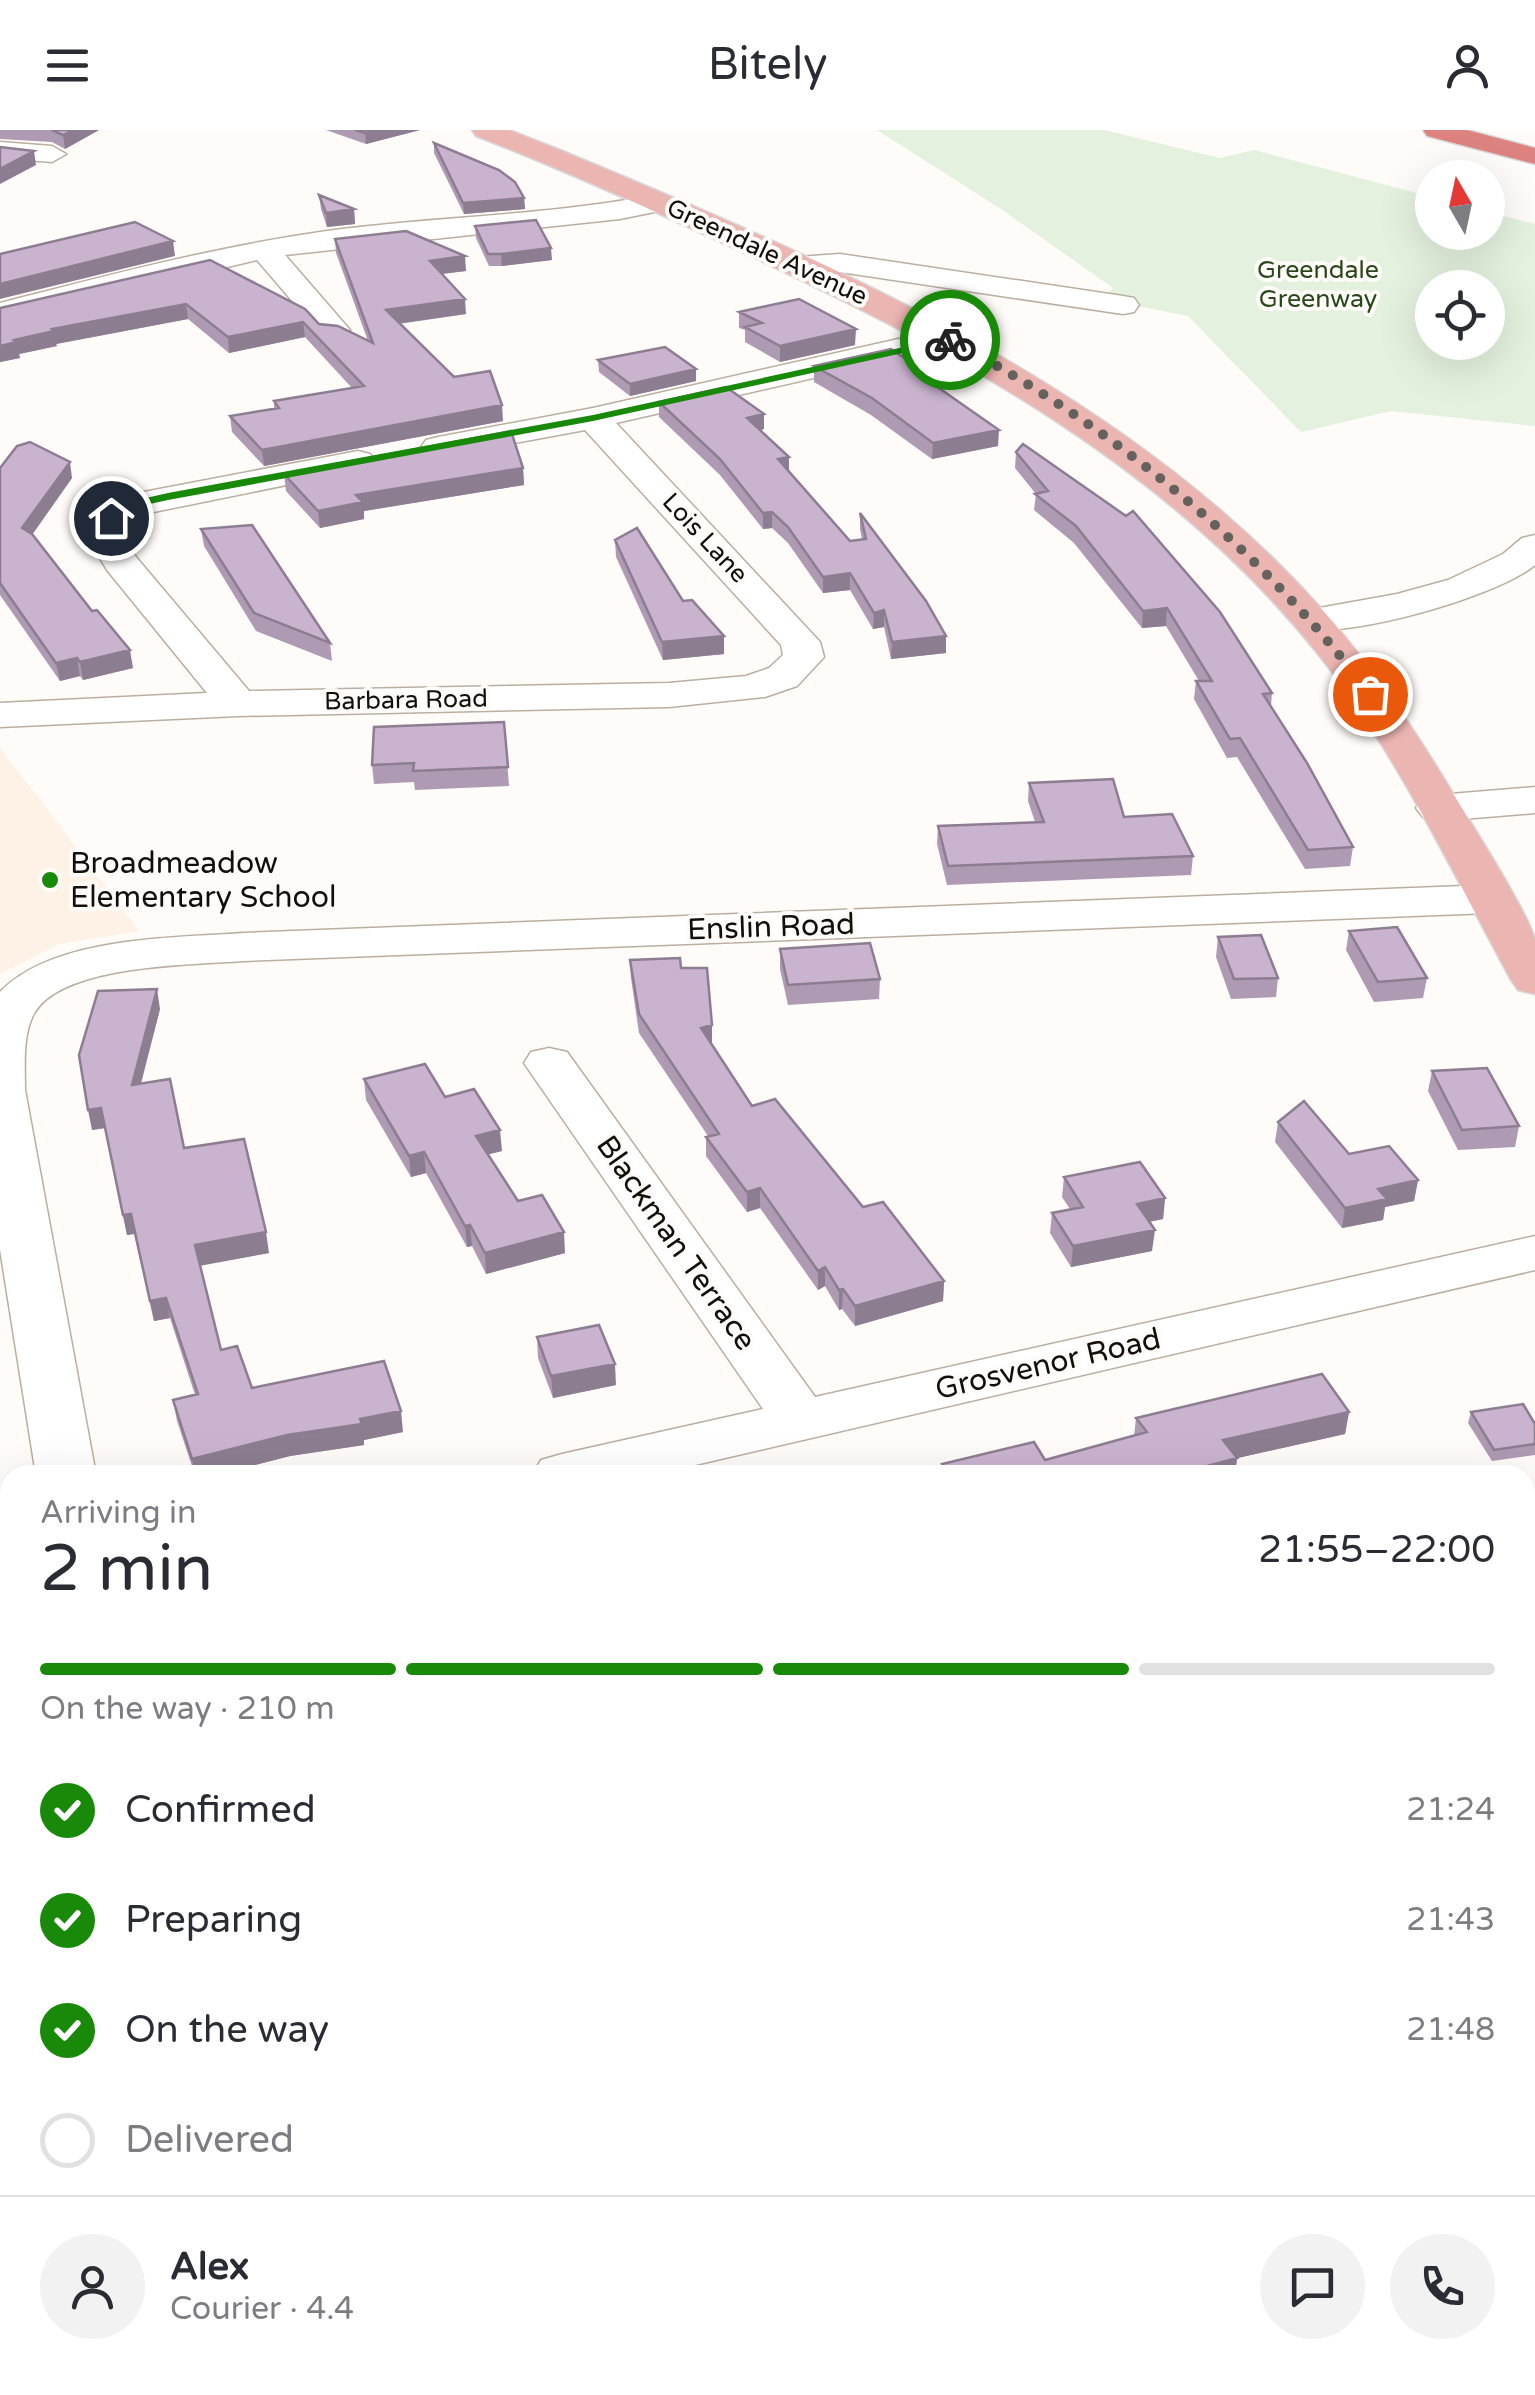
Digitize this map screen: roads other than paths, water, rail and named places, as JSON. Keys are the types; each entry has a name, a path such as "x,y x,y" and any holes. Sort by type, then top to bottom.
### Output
{"highway":[{"path":"1436,130 1535,156"}],"main road":[{"name":"Greendale Avenue","path":"485,130 795,264 947,338 1026,383 1150,470 1222,532 1310,620 1370,694 1534,977"}],"street":[{"path":"0,150 52,154"},
{"path":"0,312 262,249 346,237 587,216 659,203"},
{"path":"262,249 334,330"},
{"path":"795,264 840,263 1123,305"},
{"path":"238,704 120,562 102,531 111,518 128,506 593,418 947,338"},
{"name":"Lois Lane","path":"593,418 800,642 804,657 798,663"},
{"path":"1310,620 1392,607 1491,576 1516,564 1535,546"},
{"path":"1491,576 1535,587"},
{"name":"Barbara Road","path":"3,715 238,704 669,694 752,688 783,677 798,663"},
{"path":"1438,808 1535,800"},
{"name":"Enslin Road","path":"64,1465 0,1090 1,1037 14,1004 56,974 121,957 244,947 1490,900"},
{"name":"Blackman Terrace","path":"549,1064 802,1422"},
{"name":"Grosvenor Road","path":"607,1465 1535,1254"}],"place":[{"name":"Broadmeadow Elementary School","path":"50,880"}],"park label":[{"name":"Greendale Greenway","path":"1318,284"}]}
